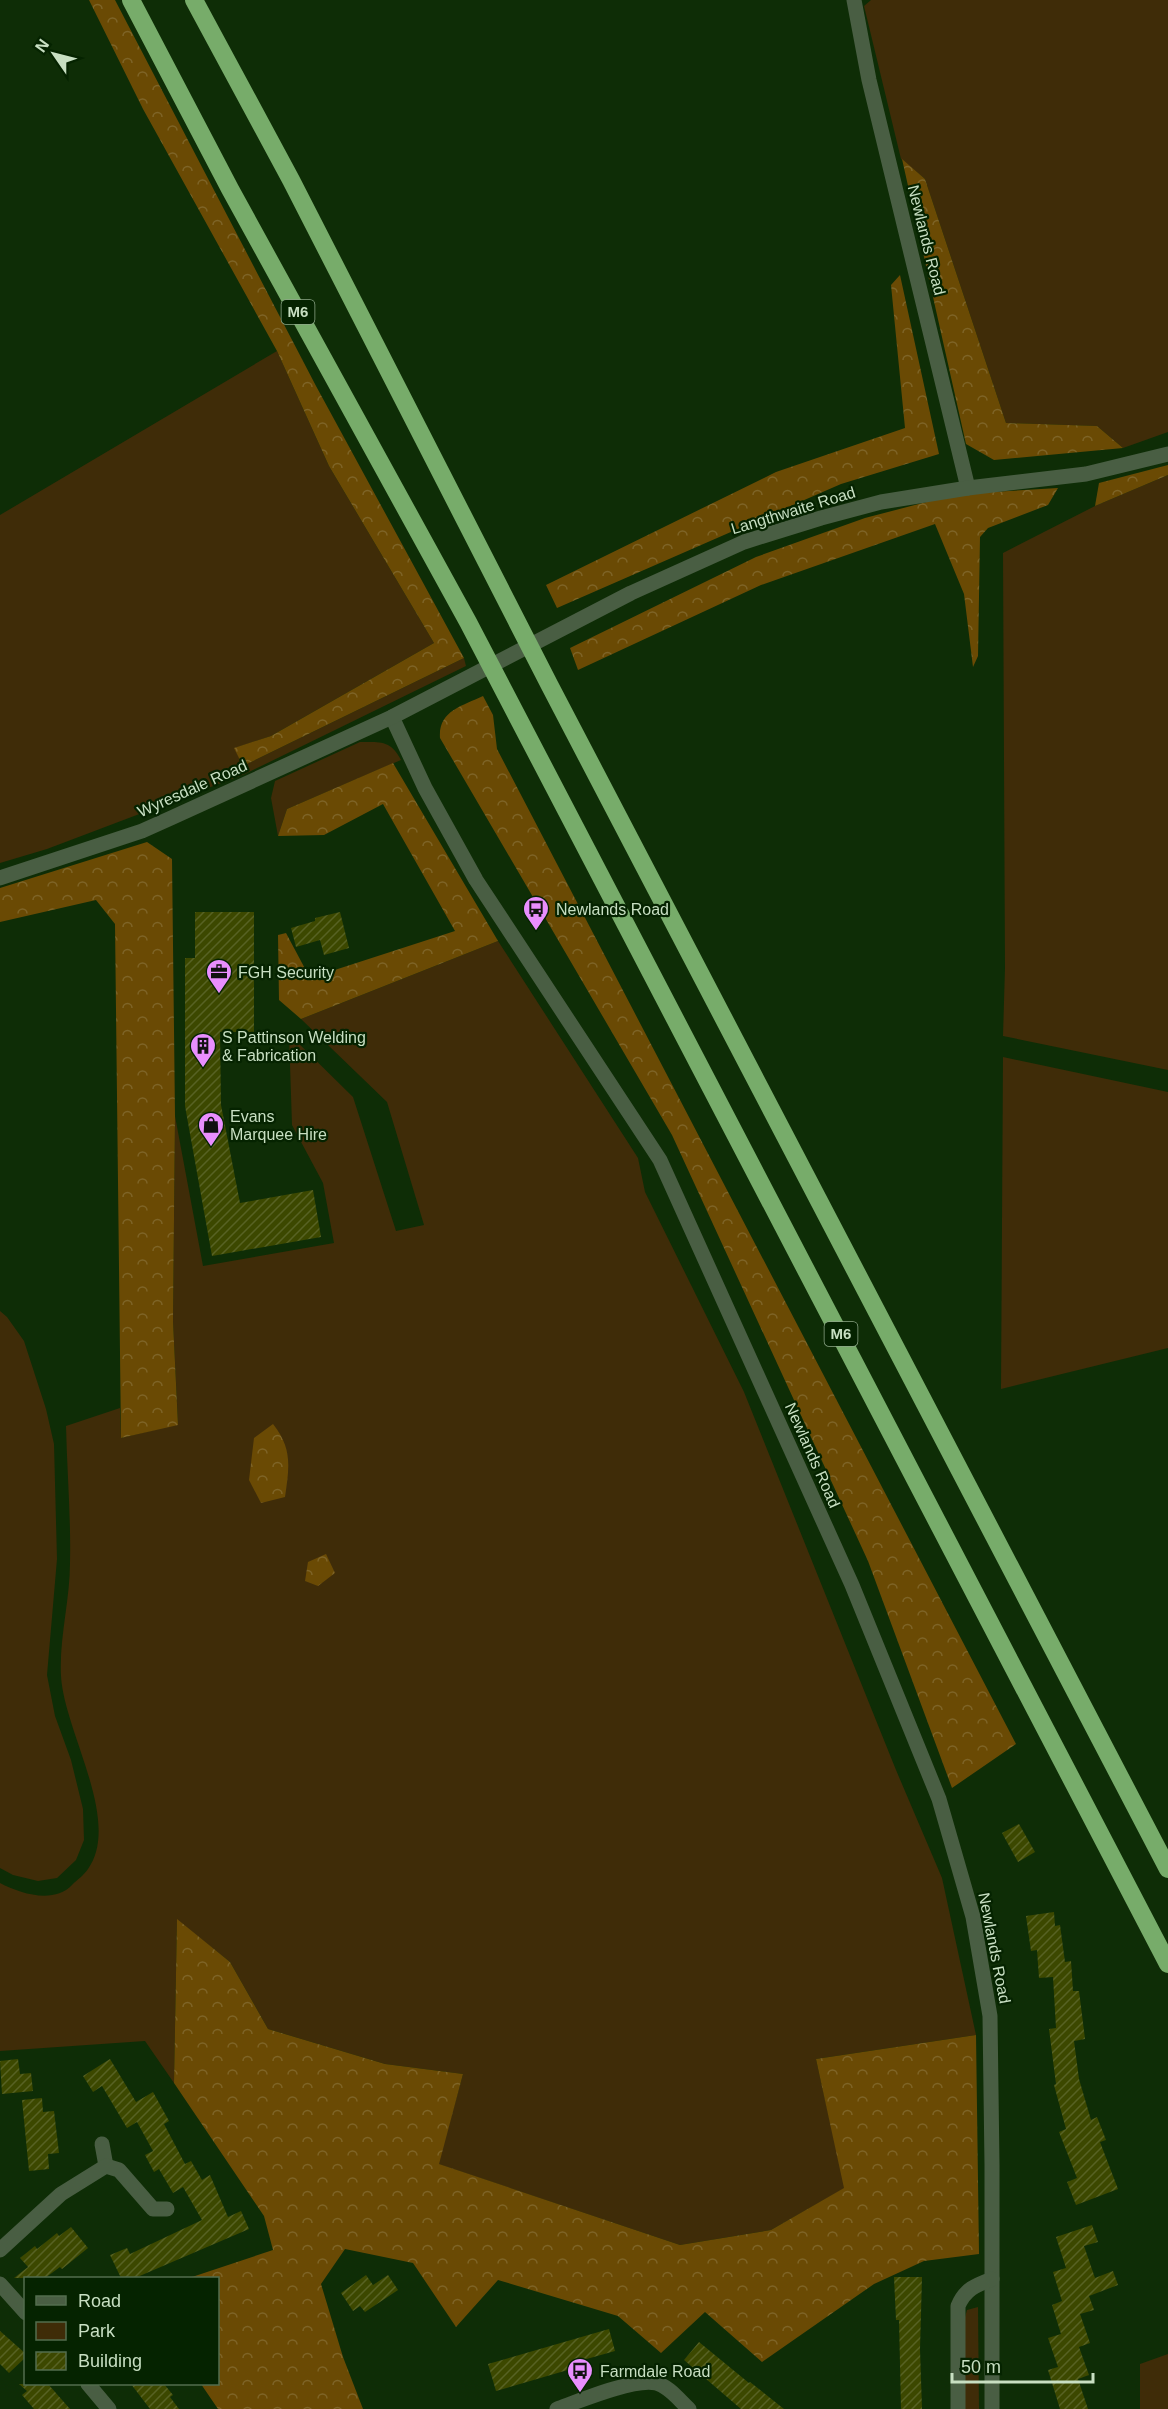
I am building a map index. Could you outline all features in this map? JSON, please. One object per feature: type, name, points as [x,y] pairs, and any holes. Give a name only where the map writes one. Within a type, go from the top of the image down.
[{"type":"highway","name":"M6","points":[[131,0],[230,189],[468,622],[1168,1964]]},
{"type":"highway","name":"M6","points":[[194,0],[291,180],[550,686],[1168,1869]]},
{"type":"street","name":"Newlands Road","points":[[854,0],[869,80],[968,488]]},
{"type":"street","name":"Langthwaite Road","points":[[392,717],[631,593],[744,542],[881,502],[968,488],[1086,474],[1168,454]]},
{"type":"street","name":"Newlands Road","points":[[392,717],[425,788],[476,880],[660,1160],[852,1586],[939,1799],[973,1917],[990,2016],[992,2409]]},
{"type":"street","name":"Wyresdale Road","points":[[0,878],[142,831],[392,717]]},
{"type":"street","points":[[102,2144],[106,2166]]},
{"type":"street","points":[[0,2250],[61,2194],[106,2166],[119,2170],[157,2213]]},
{"type":"street","points":[[958,2409],[958,2306],[962,2295],[972,2287],[992,2279]]},
{"type":"street","points":[[0,2284],[24,2311]]},
{"type":"street","points":[[557,2409],[634,2384],[657,2383],[689,2409]]},
{"type":"street","points":[[89,2385],[109,2409]]},
{"type":"green space","points":[[89,0],[115,0],[316,386],[464,658],[243,766],[234,748],[271,736],[434,643],[329,466],[277,351],[143,109]]},
{"type":"green space","points":[[871,0],[1168,0],[1168,432],[1123,448],[1097,426],[1006,423],[925,179],[901,159],[864,6]]},
{"type":"green space","points":[[902,159],[925,179],[1006,423],[1097,426],[1123,448],[994,460],[966,444]]},
{"type":"green space","points":[[900,275],[939,454],[841,484],[557,608],[546,585],[776,472],[905,428],[891,285]]},
{"type":"green space","points":[[277,351],[329,466],[434,643],[271,736],[235,748],[243,766],[464,658],[466,666],[245,774],[47,849],[0,863],[0,515]]},
{"type":"green space","points":[[1168,465],[1168,475],[1095,506],[1099,483]]},
{"type":"green space","points":[[1168,475],[1168,1070],[1003,1036],[1005,968],[1003,553],[1095,506]]},
{"type":"green space","points":[[1058,488],[1048,505],[988,528],[980,537],[978,656],[973,667],[964,594],[935,524],[761,585],[578,670],[570,648],[756,557],[865,518],[957,494]]},
{"type":"green space","points":[[483,696],[493,715],[497,749],[1016,1744],[952,1788],[868,1561],[672,1135],[440,738],[440,729],[447,715]]},
{"type":"green space","points":[[360,742],[379,742],[389,746],[401,760],[287,809],[278,836],[271,798],[275,781]]},
{"type":"green space","points":[[393,763],[498,941],[301,1019],[279,1000],[278,935],[286,933],[310,978],[455,931],[383,804],[324,835],[278,836],[287,809]]},
{"type":"green space","points":[[147,842],[172,859],[175,1116],[173,1321],[178,1425],[121,1438],[115,924],[96,900],[0,922],[0,888]]},
{"type":"green space","points":[[498,941],[638,1158],[645,1192],[744,1392],[896,1770],[942,1878],[976,2035],[816,2059],[845,2188],[771,2230],[680,2245],[438,2164],[463,2074],[385,2064],[268,2029],[230,1962],[177,1920],[174,2083],[145,2041],[0,2051],[0,1883],[18,1891],[37,1895],[47,1896],[65,1891],[85,1873],[97,1849],[99,1826],[95,1801],[64,1698],[61,1676],[70,1563],[66,1426],[120,1408],[121,1438],[178,1424],[173,1321],[175,1116],[203,1266],[334,1243],[323,1183],[292,1125],[289,1034],[353,1097],[396,1231],[424,1225],[387,1102],[301,1019]]},
{"type":"green space","points":[[1003,1057],[1168,1092],[1168,1348],[1001,1389]]},
{"type":"green space","points":[[0,1311],[24,1341],[46,1409],[54,1444],[57,1559],[47,1675],[55,1716],[71,1760],[83,1809],[84,1840],[76,1860],[57,1878],[38,1881],[13,1875],[0,1868]]},
{"type":"green space","points":[[273,1424],[287,1450],[285,1497],[261,1503],[249,1480],[254,1438]]},
{"type":"green space","points":[[326,1554],[335,1573],[318,1586],[305,1581],[308,1562]]},
{"type":"green space","points":[[177,1919],[230,1962],[268,2029],[385,2064],[463,2074],[439,2164],[680,2245],[771,2230],[844,2188],[816,2059],[976,2035],[979,2254],[924,2261],[874,2284],[762,2362],[705,2312],[661,2353],[618,2316],[498,2280],[456,2327],[413,2263],[345,2249],[321,2284],[343,2357],[363,2409],[218,2409],[202,2385],[219,2385],[219,2277],[192,2277],[273,2250],[264,2216],[174,2083]]},
{"type":"green space","points":[[978,2307],[979,2409],[965,2409],[965,2317],[967,2310]]},
{"type":"green space","points":[[1168,2354],[1168,2409],[1140,2409],[1140,2364]]},
{"type":"building","points":[[195,912],[254,912],[254,1032],[220,1032],[221,1105],[240,1203],[313,1190],[321,1237],[212,1256],[185,1106],[185,958],[195,958]]},
{"type":"building","points":[[340,912],[349,948],[324,955],[320,940],[296,947],[291,928],[315,921],[315,918]]},
{"type":"building","points":[[1019,1824],[1035,1852],[1018,1862],[1002,1833]]},
{"type":"building","points":[[1054,1912],[1055,1926],[1060,1925],[1065,1962],[1071,1961],[1073,1991],[1079,1991],[1085,2039],[1074,2041],[1079,2079],[1091,2120],[1097,2117],[1106,2140],[1100,2142],[1118,2189],[1076,2205],[1067,2182],[1077,2178],[1059,2132],[1066,2129],[1054,2085],[1056,2084],[1049,2029],[1056,2028],[1053,1977],[1039,1978],[1037,1950],[1031,1951],[1026,1916]]},
{"type":"building","points":[[18,2059],[20,2074],[31,2073],[33,2091],[2,2094],[0,2061]]},
{"type":"building","points":[[110,2059],[136,2102],[153,2092],[169,2121],[164,2124],[185,2164],[191,2161],[202,2180],[210,2175],[228,2217],[241,2211],[249,2229],[137,2277],[121,2277],[110,2255],[127,2248],[130,2254],[202,2220],[183,2187],[173,2193],[159,2169],[154,2172],[145,2155],[153,2151],[137,2122],[127,2128],[102,2086],[93,2092],[83,2076]]},
{"type":"building","points":[[42,2098],[43,2112],[54,2111],[59,2153],[48,2154],[49,2169],[29,2171],[22,2100]]},
{"type":"building","points":[[1092,2225],[1098,2242],[1084,2246],[1095,2278],[1113,2271],[1118,2285],[1089,2296],[1094,2310],[1080,2314],[1090,2343],[1079,2347],[1089,2375],[1078,2379],[1088,2409],[1060,2409],[1048,2370],[1058,2367],[1048,2338],[1061,2334],[1052,2305],[1062,2301],[1053,2272],[1066,2268],[1056,2237]]},
{"type":"building","points":[[71,2227],[88,2248],[62,2269],[60,2267],[46,2277],[14,2278],[28,2267],[20,2258],[35,2246],[37,2249],[57,2233],[59,2236]]},
{"type":"building","points":[[366,2275],[373,2285],[388,2275],[398,2290],[365,2312],[360,2306],[353,2311],[341,2293]]},
{"type":"building","points":[[894,2277],[922,2277],[920,2349],[922,2409],[901,2409],[899,2320],[896,2320]]},
{"type":"building","points":[[609,2329],[615,2351],[576,2362],[578,2367],[496,2391],[488,2364]]},
{"type":"building","points":[[0,2331],[24,2352],[24,2359],[9,2373],[0,2364]]},
{"type":"building","points":[[699,2342],[784,2409],[741,2409],[684,2360]]},
{"type":"building","points":[[19,2384],[49,2385],[70,2409],[34,2409],[22,2395],[27,2391]]},
{"type":"building","points":[[132,2385],[165,2385],[173,2395],[170,2397],[179,2409],[150,2409]]},
{"type":"place","name":"Newlands Road","points":[[536,932]]},
{"type":"place","name":"FGH Security","points":[[219,995]]},
{"type":"place","name":"S Pattinson Welding & Fabrication","points":[[203,1069]]},
{"type":"place","name":"Evans Marquee Hire","points":[[211,1148]]},
{"type":"place","name":"Farmdale Road","points":[[580,2394]]}]
